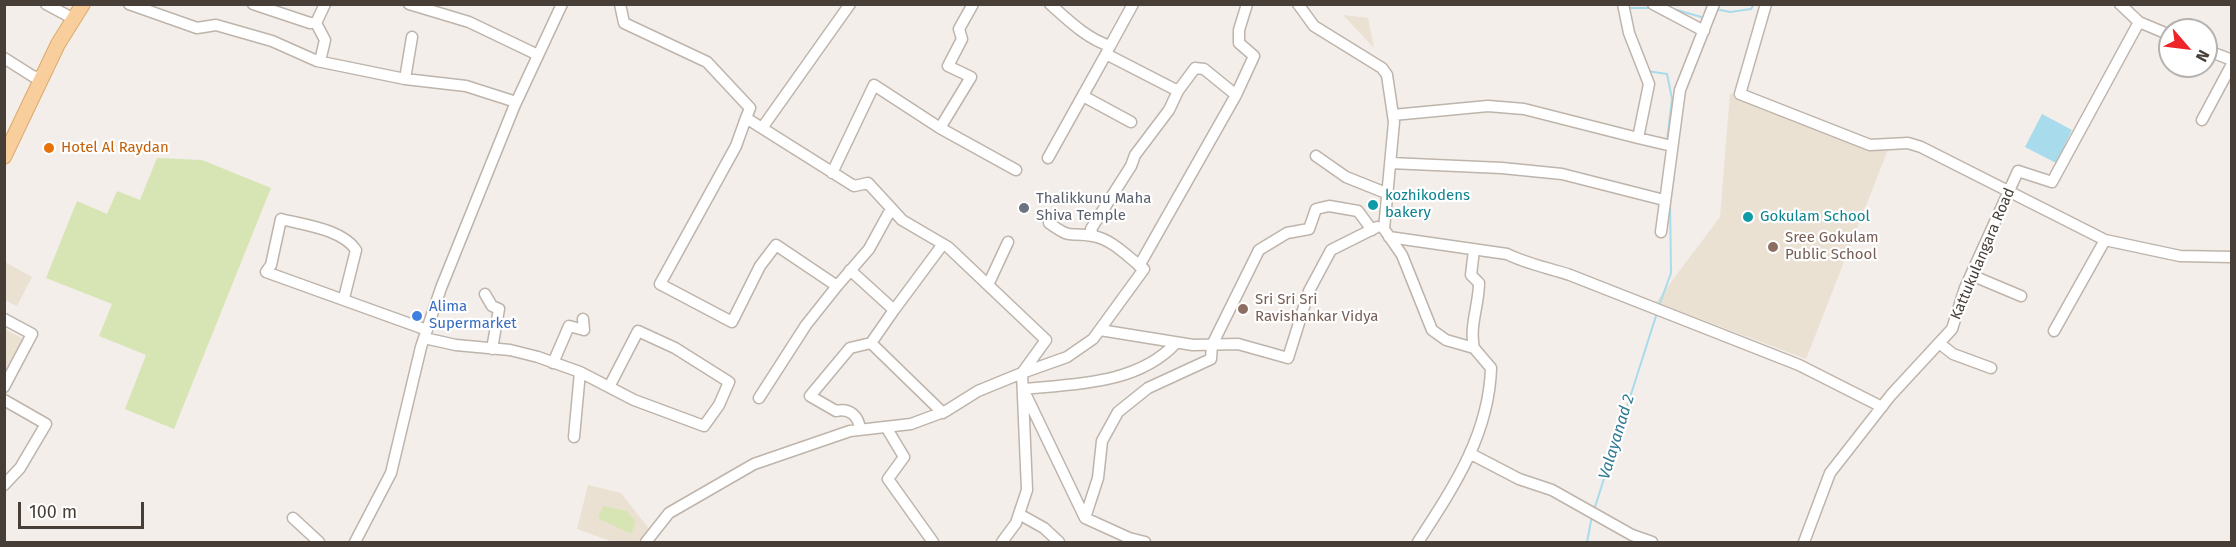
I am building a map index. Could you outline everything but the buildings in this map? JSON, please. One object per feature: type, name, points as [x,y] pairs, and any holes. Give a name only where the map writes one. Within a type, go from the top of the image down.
[{"type":"main road","points":[[4,157],[43,76],[83,4]]},
{"type":"street","points":[[46,4],[74,19]]},
{"type":"street","points":[[129,4],[197,28],[216,25],[272,41],[320,61],[405,79],[466,86],[516,102]]},
{"type":"street","points":[[253,4],[316,23],[325,40],[320,61]]},
{"type":"street","points":[[316,23],[325,4]]},
{"type":"street","points":[[409,4],[469,22],[538,55]]},
{"type":"street","points":[[355,543],[391,473],[425,334],[516,102],[562,4]]},
{"type":"street","points":[[620,4],[624,23],[707,62],[750,108],[736,146],[660,284],[732,322],[760,266],[776,245],[837,286]]},
{"type":"street","points":[[762,128],[850,4]]},
{"type":"street","points":[[940,128],[971,77],[948,66],[958,51],[962,39],[959,29],[973,4]]},
{"type":"street","points":[[1050,4],[1108,50],[1178,91]]},
{"type":"street","points":[[1048,158],[1133,4]]},
{"type":"street","points":[[1139,266],[1236,94],[1254,56],[1239,43],[1239,30],[1247,4]]},
{"type":"street","points":[[1299,4],[1314,26],[1382,68],[1387,75],[1393,115],[1383,225],[1402,255],[1432,330],[1446,340],[1474,348]]},
{"type":"street","points":[[1623,4],[1629,33],[1649,84],[1638,138]]},
{"type":"street","points":[[1653,4],[1704,31]]},
{"type":"street","points":[[1661,232],[1680,90],[1714,4]]},
{"type":"street","points":[[1766,4],[1740,94],[1870,145],[1908,143],[1921,147],[2105,240],[2180,256],[2232,257]]},
{"type":"street","points":[[2120,4],[2139,22],[2158,30]]},
{"type":"street","name":"Kattukulangara Road","points":[[1804,543],[1830,473],[1882,407],[1952,329],[1971,275],[2018,171],[2052,182],[2139,22]]},
{"type":"street","points":[[405,79],[412,37]]},
{"type":"street","points":[[2202,120],[2232,62],[2218,56]]},
{"type":"street","points":[[4,58],[34,77],[43,76]]},
{"type":"street","points":[[1093,236],[1090,229],[1136,155],[1169,110],[1178,91],[1195,68],[1204,69],[1236,94]]},
{"type":"street","points":[[832,172],[874,85],[940,128],[1016,170]]},
{"type":"street","points":[[1083,96],[1131,122]]},
{"type":"street","points":[[1393,115],[1500,107],[1524,110],[1672,146]]},
{"type":"street","points":[[746,118],[854,186],[868,183],[902,220],[943,244],[1046,340],[1022,373],[1027,490],[1019,514],[1002,543]]},
{"type":"street","points":[[1316,156],[1346,177],[1386,193]]},
{"type":"street","points":[[1390,163],[1502,168],[1562,174],[1664,200]]},
{"type":"street","points":[[1085,518],[1098,478],[1102,441],[1118,412],[1149,388],[1211,359],[1212,345],[1259,250],[1287,233],[1309,229],[1316,209],[1329,206],[1358,211],[1372,230]]},
{"type":"street","points":[[759,398],[806,325],[869,249],[891,208]]},
{"type":"street","points":[[344,298],[356,250],[351,242],[324,230],[280,219],[271,265],[266,272],[344,298],[425,334],[456,345],[510,350],[553,363],[580,372],[609,387],[704,426],[719,405],[729,382],[675,348],[638,331],[609,387]]},
{"type":"street","points":[[646,543],[669,513],[754,464],[861,430],[910,424],[943,412],[978,391],[1067,357],[1093,339],[1144,269],[1110,242],[1093,236],[1067,236],[1049,223]]},
{"type":"street","points":[[1100,330],[1176,343],[1238,344],[1288,358],[1309,291],[1331,250],[1383,225]]},
{"type":"street","points":[[1389,237],[1507,254],[1524,263],[1539,264],[1570,274],[1799,365],[1882,407]]},
{"type":"street","points":[[2054,331],[2105,240]]},
{"type":"street","points":[[988,285],[1008,242]]},
{"type":"street","points":[[861,430],[859,421],[852,413],[844,409],[836,411],[810,396],[850,348],[872,343],[943,244]]},
{"type":"street","points":[[1418,543],[1471,454],[1490,397],[1491,368],[1474,348],[1472,335],[1479,293],[1479,283],[1471,275],[1474,250]]},
{"type":"street","points":[[850,270],[894,310]]},
{"type":"street","points":[[1971,275],[2021,296]]},
{"type":"street","points":[[485,294],[492,306],[499,309],[492,349]]},
{"type":"street","points":[[4,319],[32,334],[4,387]]},
{"type":"street","points":[[553,363],[569,326],[584,330],[583,319]]},
{"type":"street","points":[[872,343],[943,412]]},
{"type":"street","points":[[1023,389],[1130,374],[1161,360],[1176,343]]},
{"type":"street","points":[[1939,343],[1953,354],[1991,368]]},
{"type":"street","points":[[574,437],[580,372]]},
{"type":"street","points":[[1023,389],[1085,518],[1146,543]]},
{"type":"street","points":[[4,400],[46,424],[20,468],[4,484]]},
{"type":"street","points":[[886,427],[904,457],[888,479],[933,543]]},
{"type":"street","points":[[1471,454],[1519,479],[1552,490],[1631,539],[1652,543]]},
{"type":"street","points":[[1019,514],[1044,528],[1059,543]]},
{"type":"street","points":[[293,518],[319,543]]},
{"type":"shaded area","points":[[1343,15],[1368,18],[1374,48]]},
{"type":"shaded area","name":"Sree Gokulam Public School","points":[[1730,93],[1889,147],[1806,359],[1656,302],[1720,217]]},
{"type":"shaded area","points":[[5,262],[32,277],[17,306],[5,300]]},
{"type":"shaded area","points":[[5,329],[25,340],[5,379]]},
{"type":"shaded area","points":[[588,485],[621,493],[650,530],[644,542],[613,542],[577,529]]},
{"type":"green space","points":[[157,158],[202,160],[271,188],[174,429],[125,409],[146,355],[99,336],[112,304],[46,278],[77,201],[107,214],[117,191],[140,200]]},
{"type":"green space","points":[[603,506],[627,511],[636,522],[631,534],[598,518]]},
{"type":"water","points":[[2042,114],[2072,130],[2056,163],[2025,147]]},
{"type":"waterway","name":"Valayanad 2","points":[[1716,9],[1730,12],[1751,9],[1754,4]]},
{"type":"waterway","name":"Valayanad 2","points":[[1628,8],[1653,8]]},
{"type":"waterway","name":"Valayanad 2","points":[[1673,9],[1705,18]]},
{"type":"waterway","name":"Valayanad 2","points":[[1647,71],[1667,74],[1672,99],[1667,141]]},
{"type":"waterway","name":"Valayanad 2","points":[[1660,303],[1671,273],[1670,199]]},
{"type":"waterway","name":"Valayanad 2","points":[[1594,510],[1656,316]]},
{"type":"waterway","name":"Valayanad 2","points":[[1587,542],[1592,516]]},
{"type":"place","name":"Hotel Al Raydan","points":[[49,148]]},
{"type":"place","name":"kozhikodens bakery","points":[[1373,205]]},
{"type":"place","name":"Thalikkunu Maha Shiva Temple","points":[[1024,208]]},
{"type":"place","name":"Gokulam School","points":[[1748,217]]},
{"type":"place","name":"Sree Gokulam Public School","points":[[1773,247]]},
{"type":"place","name":"Sri Sri Sri Ravishankar Vidya","points":[[1243,309]]},
{"type":"place","name":"Alima Supermarket","points":[[417,316]]}]
